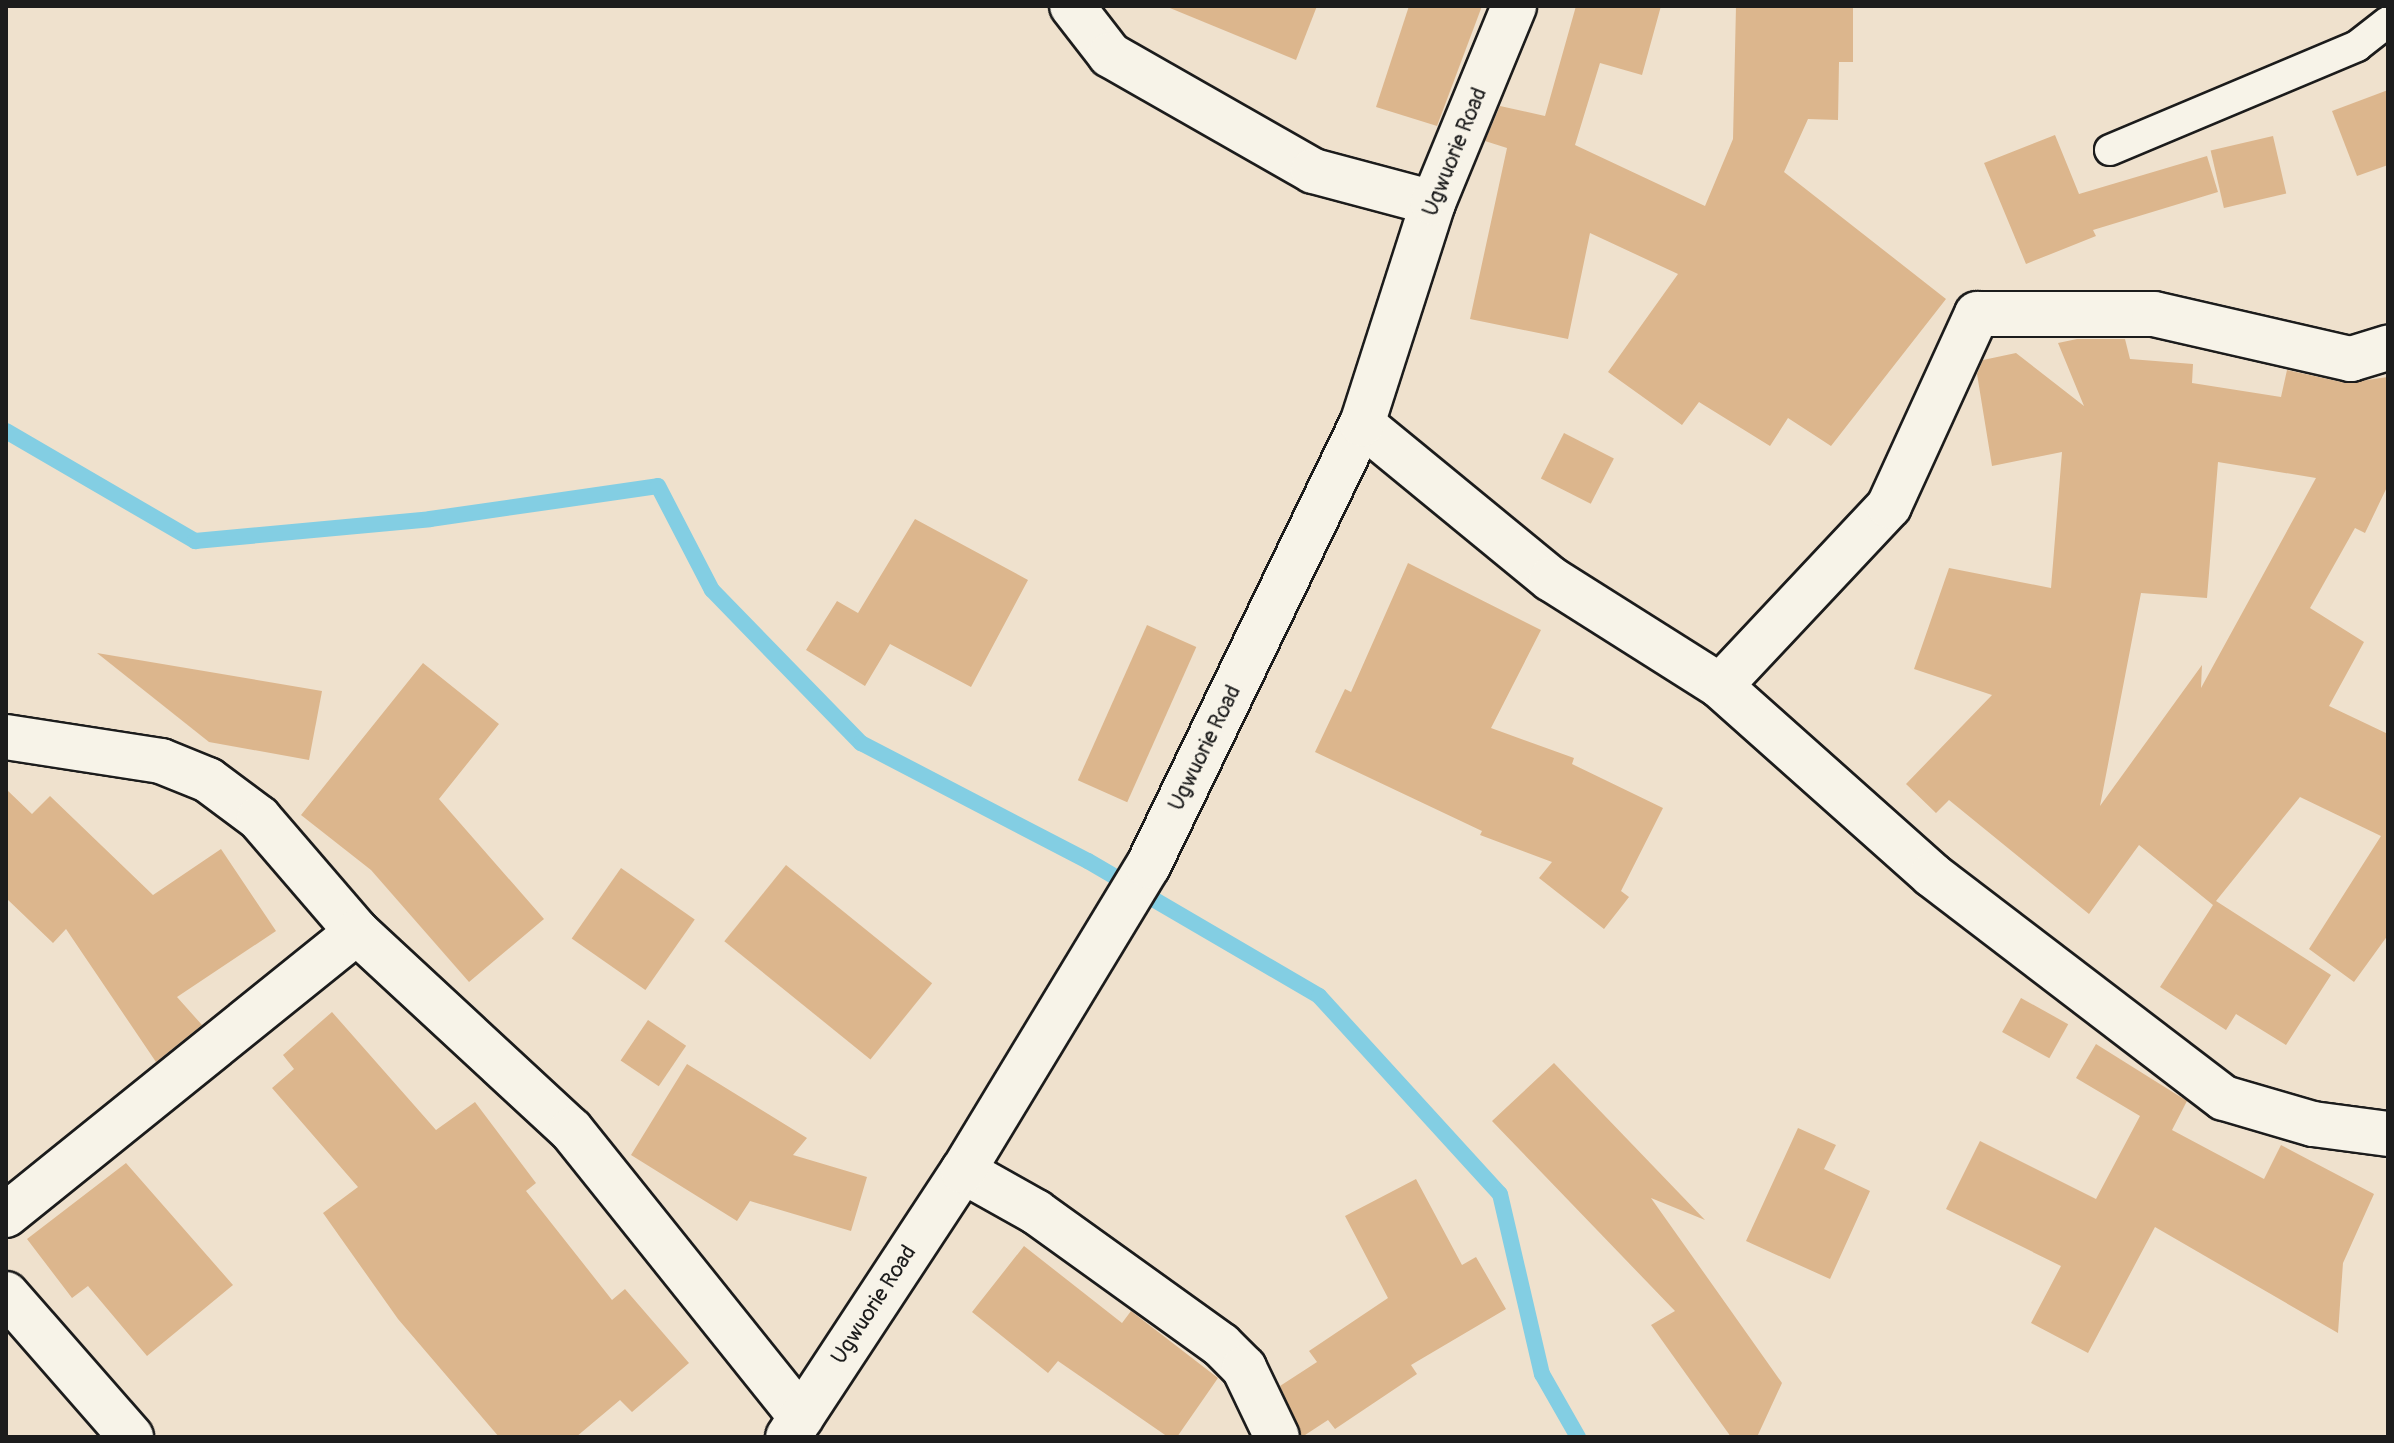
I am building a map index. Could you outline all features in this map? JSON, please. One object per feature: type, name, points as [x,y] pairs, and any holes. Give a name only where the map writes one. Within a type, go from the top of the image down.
[{"type":"street","points":[[1072,6],[1110,55],[1313,171],[1433,203]]},
{"type":"street","name":"Ugwuorie Road","points":[[794,1427],[963,1171],[1148,866],[1362,424],[1433,203],[1514,6]]},
{"type":"street","points":[[1720,686],[1889,506],[1977,314],[2154,314],[2351,359],[2388,348]]},
{"type":"street","points":[[1362,424],[1551,579],[1720,686],[1932,875],[2224,1098],[2313,1124],[2388,1134]]},
{"type":"street","points":[[6,737],[161,761],[208,780],[259,818],[357,932],[571,1130],[794,1427]]},
{"type":"street","points":[[6,1215],[357,932]]},
{"type":"street","points":[[963,1171],[1036,1212],[1221,1345],[1244,1368],[1277,1437]]},
{"type":"street","points":[[6,1294],[131,1437]]},
{"type":"lane","points":[[2110,150],[2357,46],[2388,22]]},
{"type":"building","points":[[1165,6],[1317,6],[1296,60]]},
{"type":"building","points":[[1409,6],[1482,6],[1437,126],[1376,107]]},
{"type":"building","points":[[1576,6],[1661,6],[1642,75],[1600,63],[1575,145],[1705,206],[1733,139],[1736,6],[1853,7],[1853,62],[1839,62],[1838,120],[1808,119],[1784,172],[1946,299],[1831,446],[1788,418],[1770,446],[1699,402],[1682,425],[1608,372],[1678,274],[1590,233],[1568,339],[1470,319],[1507,148],[1485,141],[1500,106],[1545,116]]},
{"type":"building","points":[[2388,90],[2388,165],[2357,176],[2332,111]]},
{"type":"building","points":[[2055,135],[2079,194],[2207,156],[2218,192],[2093,230],[2096,236],[2026,264],[1984,163]]},
{"type":"building","points":[[2273,136],[2286,193],[2224,208],[2211,150]]},
{"type":"building","points":[[2077,339],[2125,339],[2130,359],[2193,364],[2192,383],[2281,397],[2287,370],[2346,383],[2388,377],[2388,485],[2365,533],[2355,528],[2310,608],[2364,642],[2329,706],[2388,734],[2388,935],[2354,982],[2309,949],[2381,836],[2300,797],[2216,901],[2331,975],[2286,1045],[2236,1014],[2226,1030],[2160,987],[2213,905],[2139,845],[2089,914],[1949,800],[1936,813],[1906,784],[1992,695],[1914,669],[1949,568],[2051,588],[2062,452],[1992,466],[1977,374],[1983,360],[2016,353],[2084,406],[2058,343]],"holes":[[[2218,462],[2316,478],[2201,688],[2202,665],[2100,806],[2141,593],[2207,598]]]},
{"type":"building","points":[[1564,433],[1614,458],[1591,504],[1541,478]]},
{"type":"building","points":[[915,519],[1028,580],[971,687],[890,644],[865,686],[806,650],[837,601],[858,613]]},
{"type":"building","points":[[1408,563],[1541,630],[1491,728],[1574,758],[1572,764],[1663,808],[1621,891],[1629,897],[1604,929],[1539,878],[1552,862],[1480,835],[1482,831],[1315,752],[1345,689],[1351,692]]},
{"type":"building","points":[[1147,625],[1196,647],[1127,802],[1078,780]]},
{"type":"building","points":[[97,653],[322,691],[309,760],[209,742]]},
{"type":"building","points":[[423,663],[499,724],[439,799],[544,919],[469,982],[371,870],[301,815]]},
{"type":"building","points":[[6,789],[32,814],[50,796],[153,895],[221,849],[276,931],[177,997],[202,1025],[156,1062],[66,929],[53,943],[6,898]]},
{"type":"building","points":[[786,865],[932,983],[870,1059],[724,941]]},
{"type":"building","points":[[621,868],[695,920],[645,990],[572,938]]},
{"type":"building","points":[[2021,998],[2068,1024],[2049,1058],[2002,1032]]},
{"type":"building","points":[[332,1012],[436,1130],[475,1102],[536,1183],[526,1191],[612,1300],[625,1289],[689,1363],[632,1412],[620,1400],[576,1437],[499,1437],[398,1319],[323,1213],[358,1187],[272,1088],[294,1069],[283,1055]]},
{"type":"building","points":[[648,1020],[686,1046],[659,1086],[621,1061]]},
{"type":"building","points":[[2096,1044],[2187,1101],[2172,1130],[2264,1179],[2281,1145],[2374,1194],[2343,1263],[2338,1333],[2155,1227],[2088,1353],[2031,1323],[2061,1266],[1946,1209],[1980,1141],[2096,1199],[2140,1116],[2076,1078]]},
{"type":"building","points":[[1554,1063],[1705,1220],[1651,1198],[1782,1383],[1757,1437],[1731,1437],[1651,1325],[1675,1311],[1492,1121]]},
{"type":"building","points":[[687,1064],[807,1138],[793,1155],[867,1177],[851,1231],[750,1201],[737,1221],[631,1155]]},
{"type":"building","points":[[1798,1128],[1836,1145],[1824,1169],[1870,1191],[1830,1279],[1746,1241]]},
{"type":"building","points":[[126,1163],[233,1285],[147,1356],[88,1286],[72,1298],[27,1239]]},
{"type":"building","points":[[1416,1179],[1462,1265],[1476,1257],[1506,1309],[1411,1365],[1417,1374],[1335,1429],[1328,1420],[1302,1437],[1280,1386],[1317,1362],[1309,1351],[1388,1298],[1345,1216]]},
{"type":"building","points":[[1024,1246],[1122,1323],[1131,1311],[1218,1378],[1177,1437],[1168,1437],[1058,1361],[1048,1373],[972,1312]]},
{"type":"waterway","points":[[6,431],[195,541],[430,519],[658,486],[712,590],[861,743],[1088,861],[1319,996],[1500,1194],[1542,1374],[1578,1437]]}]
